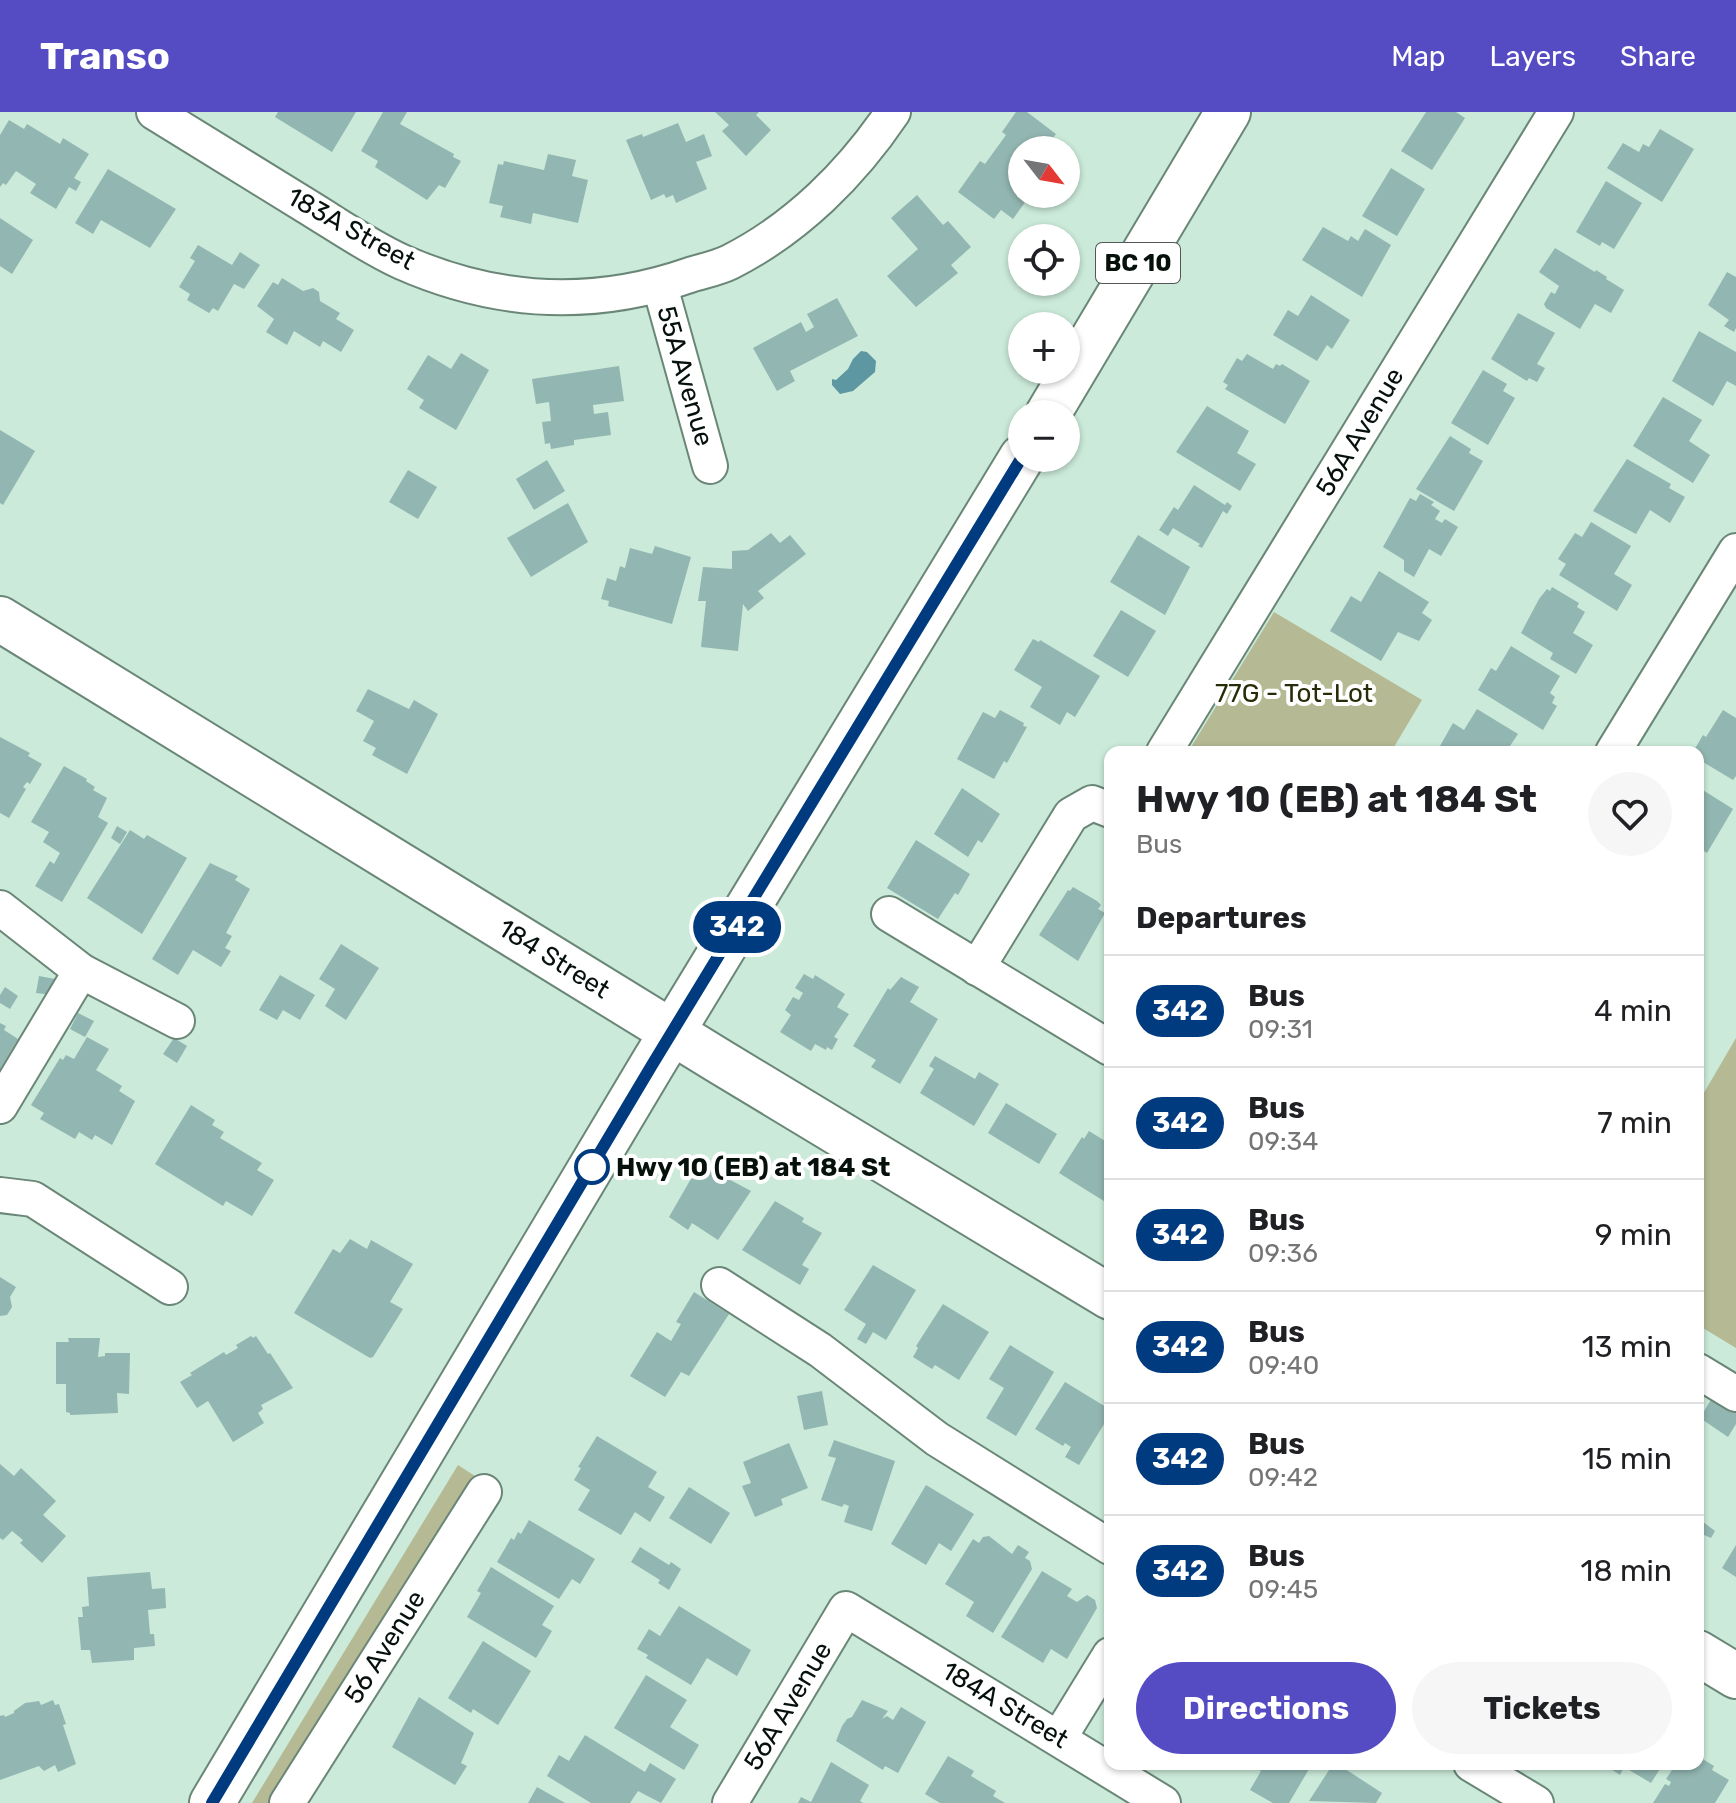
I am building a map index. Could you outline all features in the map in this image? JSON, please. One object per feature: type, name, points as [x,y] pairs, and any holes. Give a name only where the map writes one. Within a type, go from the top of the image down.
[{"type":"main road","name":"BC 10","points":[[1056,400],[1228,112]]},
{"type":"main road","points":[[212,1803],[672,1031],[1013,472]]},
{"type":"main road","name":"184 Street","points":[[0,619],[1104,1293]]},
{"type":"main road","points":[[1704,1657],[1736,1676]]},
{"type":"street","name":"183A Street","points":[[154,112],[400,261],[481,288],[534,297],[595,298],[660,286],[729,262],[786,228],[828,191],[869,147],[893,112]]},
{"type":"street","name":"56A Avenue","points":[[1168,746],[1556,112]]},
{"type":"street","name":"55A Avenue","points":[[660,286],[710,466]]},
{"type":"street","points":[[1617,746],[1736,551]]},
{"type":"street","points":[[977,968],[1071,815],[1092,803],[1104,808]]},
{"type":"street","points":[[0,908],[81,971],[177,1021]]},
{"type":"street","points":[[889,914],[1104,1044]]},
{"type":"street","points":[[0,1106],[81,971]]},
{"type":"street","points":[[0,1195],[33,1199],[170,1287]]},
{"type":"street","points":[[719,1285],[820,1350],[937,1439],[1104,1543]]},
{"type":"street","points":[[1704,1375],[1736,1394]]},
{"type":"street","name":"56 Avenue","points":[[287,1803],[484,1492]]},
{"type":"street","name":"56A Avenue","points":[[730,1803],[846,1609]]},
{"type":"street","name":"184A Street","points":[[846,1609],[1104,1766]]},
{"type":"street","points":[[1059,1738],[1104,1665]]},
{"type":"street","name":"184A Street","points":[[1110,1770],[1163,1803]]},
{"type":"street","points":[[1481,1770],[1536,1803]]},
{"type":"green space","name":"77G - Tot-Lot","points":[[1274,612],[1422,700],[1395,746],[1192,746]]},
{"type":"green space","points":[[1736,1038],[1736,1348],[1704,1329],[1704,1093]]},
{"type":"green space","points":[[458,1465],[478,1478],[273,1803],[252,1803]]},
{"type":"water","points":[[861,351],[867,352],[876,361],[875,372],[853,391],[840,394],[832,385],[832,379],[836,380],[848,369]]},
{"type":"building","points":[[278,112],[356,112],[332,152],[275,117]]},
{"type":"building","points":[[383,112],[407,112],[400,124],[461,161],[445,188],[439,185],[427,200],[375,167],[378,161],[361,151]]},
{"type":"building","points":[[715,112],[759,112],[756,115],[771,130],[746,156],[722,131],[729,125]]},
{"type":"building","points":[[1016,112],[1027,112],[1056,134],[1008,136],[1008,208],[1021,208],[1013,219],[1001,210],[994,219],[958,192],[980,161],[985,164],[1006,135],[1002,132]]},
{"type":"building","points":[[1426,112],[1456,112],[1465,118],[1432,170],[1401,151]]},
{"type":"building","points":[[9,120],[24,129],[27,124],[60,144],[63,138],[89,154],[74,178],[81,182],[76,191],[69,187],[56,209],[30,193],[36,184],[16,171],[6,185],[3,183],[0,187],[0,135]]},
{"type":"building","points":[[678,123],[686,142],[704,134],[712,156],[696,162],[707,189],[676,203],[673,195],[666,198],[664,194],[651,200],[626,140],[642,134],[643,137]]},
{"type":"building","points":[[1660,129],[1694,149],[1662,202],[1607,168],[1623,143],[1639,152],[1643,144],[1649,147]]},
{"type":"building","points":[[548,154],[576,160],[572,176],[588,180],[578,223],[533,213],[531,224],[500,217],[503,206],[489,203],[498,164],[503,165],[504,161],[544,170]]},
{"type":"building","points":[[1391,168],[1425,189],[1397,236],[1362,216]]},
{"type":"building","points":[[108,169],[176,209],[150,248],[101,220],[93,234],[75,223]]},
{"type":"building","points":[[1606,181],[1642,203],[1614,249],[1602,242],[1600,246],[1576,232]]},
{"type":"building","points":[[917,195],[943,225],[948,221],[971,247],[951,265],[958,273],[916,307],[887,276],[918,249],[891,218]]},
{"type":"building","points":[[0,218],[33,240],[12,274],[0,266]]},
{"type":"building","points":[[1323,227],[1348,241],[1351,236],[1358,241],[1365,229],[1391,245],[1362,297],[1302,260]]},
{"type":"building","points":[[198,245],[232,265],[240,252],[260,265],[244,289],[234,284],[218,311],[213,308],[209,313],[187,300],[190,294],[179,287],[195,261],[190,258]]},
{"type":"building","points":[[1555,248],[1596,270],[1624,290],[1611,313],[1595,304],[1580,329],[1546,308],[1544,304],[1551,292],[1555,294],[1559,286],[1539,272]]},
{"type":"building","points":[[1727,272],[1736,277],[1734,332],[1724,326],[1729,320],[1708,305]]},
{"type":"building","points":[[282,278],[303,291],[313,288],[319,292],[320,301],[340,313],[336,319],[354,330],[341,352],[323,341],[320,347],[294,331],[287,345],[266,332],[274,319],[257,306],[273,282],[278,285]]},
{"type":"building","points":[[1311,295],[1350,320],[1332,349],[1327,345],[1317,361],[1273,335],[1288,310],[1298,316]]},
{"type":"building","points":[[837,298],[858,336],[790,371],[795,381],[777,391],[753,348],[801,322],[806,332],[814,327],[807,314]]},
{"type":"building","points":[[1518,313],[1555,333],[1537,364],[1545,368],[1537,382],[1529,378],[1527,381],[1491,359]]},
{"type":"building","points":[[1699,331],[1736,352],[1736,386],[1727,381],[1713,406],[1672,381]]},
{"type":"building","points":[[461,353],[489,370],[456,430],[419,408],[424,400],[407,389],[428,355],[451,369]]},
{"type":"building","points":[[1247,354],[1273,369],[1276,364],[1282,364],[1310,381],[1285,424],[1225,389],[1228,385],[1223,382],[1237,358],[1242,361]]},
{"type":"building","points":[[619,366],[624,401],[593,405],[594,414],[608,412],[611,435],[574,440],[574,445],[551,449],[550,443],[545,444],[542,422],[551,421],[549,402],[536,404],[532,379]]},
{"type":"building","points":[[1483,370],[1507,384],[1503,391],[1515,398],[1488,445],[1451,423]]},
{"type":"building","points":[[1663,397],[1702,420],[1689,441],[1710,455],[1693,483],[1633,446]]},
{"type":"building","points":[[1207,406],[1249,431],[1237,453],[1256,464],[1240,491],[1176,452]]},
{"type":"building","points":[[0,430],[35,451],[3,505],[0,503]]},
{"type":"building","points":[[1450,436],[1483,461],[1454,511],[1416,489]]},
{"type":"building","points":[[1627,459],[1671,484],[1669,488],[1685,497],[1670,523],[1650,510],[1636,534],[1593,511]]},
{"type":"building","points":[[547,460],[565,491],[534,510],[516,479]]},
{"type":"building","points":[[408,470],[437,487],[418,519],[389,502]]},
{"type":"building","points":[[1194,485],[1225,505],[1227,502],[1232,506],[1227,514],[1223,511],[1202,548],[1173,528],[1168,536],[1159,530],[1174,507],[1178,510]]},
{"type":"building","points":[[1420,494],[1434,502],[1431,505],[1440,511],[1435,519],[1442,523],[1445,519],[1458,527],[1441,556],[1429,549],[1414,577],[1404,571],[1404,560],[1383,547],[1410,498],[1416,501]]},
{"type":"building","points":[[568,503],[588,542],[531,577],[507,538]]},
{"type":"building","points":[[1591,522],[1631,546],[1614,574],[1632,585],[1617,611],[1559,575],[1566,564],[1558,559],[1575,533],[1582,537]]},
{"type":"building","points":[[771,533],[780,543],[790,535],[806,554],[758,591],[764,598],[748,611],[743,604],[738,651],[701,647],[706,601],[698,601],[703,567],[732,569],[732,551],[748,550]]},
{"type":"building","points":[[1138,535],[1190,567],[1165,615],[1110,582]]},
{"type":"building","points":[[655,546],[691,557],[672,624],[608,606],[609,601],[601,599],[607,578],[616,581],[620,566],[625,568],[630,548],[652,554]]},
{"type":"building","points":[[1379,571],[1429,602],[1422,613],[1432,620],[1419,641],[1398,632],[1381,661],[1330,631],[1351,596],[1361,602]]},
{"type":"building","points":[[1552,587],[1579,603],[1577,607],[1585,612],[1573,633],[1593,645],[1576,674],[1550,659],[1553,653],[1521,633],[1539,599]]},
{"type":"building","points":[[1121,610],[1156,631],[1128,677],[1093,656]]},
{"type":"building","points":[[1033,639],[1040,640],[1100,676],[1075,717],[1067,712],[1060,725],[1030,707],[1042,687],[1014,670]]},
{"type":"building","points":[[1511,646],[1560,676],[1550,693],[1555,697],[1552,703],[1557,706],[1543,730],[1478,690],[1491,668],[1496,671]]},
{"type":"building","points":[[368,689],[409,709],[414,700],[438,714],[407,774],[372,755],[376,748],[363,741],[374,721],[356,711]]},
{"type":"building","points":[[1477,709],[1518,734],[1510,746],[1440,746],[1453,723],[1464,730]]},
{"type":"building","points":[[1000,710],[1027,727],[1007,763],[1004,761],[994,779],[957,759],[983,712],[995,718]]},
{"type":"building","points":[[1723,710],[1736,718],[1736,776],[1733,780],[1704,763],[1704,746],[1697,746],[1703,735],[1706,737]]},
{"type":"building","points":[[0,737],[30,753],[28,756],[42,764],[30,784],[27,782],[23,787],[26,789],[9,818],[0,813]]},
{"type":"building","points":[[64,766],[87,779],[95,787],[93,790],[107,798],[98,817],[108,823],[62,902],[35,886],[50,861],[54,864],[60,853],[43,842],[49,832],[31,822]]},
{"type":"building","points":[[962,788],[1000,814],[982,843],[978,840],[968,857],[934,834]]},
{"type":"building","points":[[1704,791],[1733,809],[1707,853],[1704,851]]},
{"type":"building","points":[[117,826],[127,832],[120,844],[111,838]]},
{"type":"building","points":[[130,830],[144,839],[147,835],[187,858],[142,934],[87,898]]},
{"type":"building","points":[[916,840],[970,874],[938,919],[887,888]]},
{"type":"building","points":[[210,863],[238,876],[235,880],[250,889],[226,933],[232,936],[225,948],[231,951],[221,967],[193,950],[178,975],[152,959]]},
{"type":"building","points":[[1073,887],[1097,901],[1101,905],[1098,909],[1104,912],[1078,961],[1039,935]]},
{"type":"building","points":[[341,944],[379,968],[346,1020],[325,1006],[335,989],[319,979]]},
{"type":"building","points":[[804,974],[813,979],[815,975],[845,994],[837,1007],[849,1014],[834,1037],[838,1039],[832,1050],[815,1044],[811,1051],[780,1032],[791,1015],[785,1010],[793,997],[799,1000],[803,993],[795,988]]},
{"type":"building","points":[[280,975],[315,995],[300,1020],[283,1010],[277,1020],[259,1010]]},
{"type":"building","points":[[39,976],[55,979],[53,995],[36,993]]},
{"type":"building","points":[[901,977],[919,987],[910,1002],[938,1019],[900,1084],[871,1067],[876,1060],[853,1046],[888,988],[890,990]]},
{"type":"building","points":[[5,987],[18,996],[10,1009],[0,1003]]},
{"type":"building","points":[[78,1013],[94,1021],[85,1037],[70,1029]]},
{"type":"building","points":[[0,1023],[6,1026],[4,1030],[18,1039],[0,1069]]},
{"type":"building","points":[[87,1037],[109,1049],[96,1070],[122,1086],[119,1091],[135,1101],[112,1145],[95,1135],[92,1140],[79,1132],[75,1139],[40,1119],[44,1113],[31,1105],[60,1058],[63,1060],[66,1055],[74,1059]]},
{"type":"building","points":[[174,1038],[187,1046],[177,1063],[163,1054]]},
{"type":"building","points":[[935,1056],[975,1079],[979,1072],[999,1084],[974,1126],[920,1093],[934,1069],[929,1066]]},
{"type":"building","points":[[1006,1103],[1057,1134],[1039,1164],[988,1133]]},
{"type":"building","points":[[191,1105],[215,1120],[212,1125],[224,1132],[220,1138],[262,1163],[257,1170],[274,1180],[252,1216],[226,1201],[223,1206],[155,1164]]},
{"type":"building","points":[[1089,1131],[1104,1140],[1104,1201],[1059,1173],[1082,1137],[1084,1139]]},
{"type":"building","points":[[706,1167],[751,1191],[718,1240],[692,1223],[688,1230],[669,1217],[696,1170]]},
{"type":"building","points":[[775,1201],[822,1233],[802,1265],[809,1269],[800,1285],[742,1250]]},
{"type":"building","points":[[350,1239],[367,1249],[371,1240],[413,1264],[390,1302],[403,1309],[370,1358],[294,1313],[333,1249],[340,1253]]},
{"type":"building","points":[[873,1265],[916,1290],[886,1340],[873,1332],[866,1344],[857,1339],[866,1324],[844,1310]]},
{"type":"building","points":[[0,1277],[16,1287],[10,1297],[12,1307],[7,1315],[0,1316]]},
{"type":"building","points":[[694,1292],[729,1314],[689,1376],[681,1372],[665,1397],[630,1376],[657,1332],[671,1341],[681,1324],[676,1322]]},
{"type":"building","points":[[943,1304],[989,1332],[959,1380],[935,1365],[932,1369],[913,1357],[918,1348],[916,1346]]},
{"type":"building","points":[[256,1336],[270,1353],[293,1388],[261,1405],[263,1409],[258,1413],[264,1423],[233,1442],[208,1401],[197,1408],[180,1382],[224,1352],[226,1355],[238,1348],[236,1345]]},
{"type":"building","points":[[68,1338],[100,1338],[98,1357],[105,1356],[105,1353],[130,1353],[129,1394],[117,1393],[118,1413],[70,1415],[66,1412],[66,1384],[56,1384],[56,1342],[69,1342]]},
{"type":"building","points":[[1010,1345],[1054,1372],[1016,1436],[986,1418],[1004,1388],[989,1379]]},
{"type":"building","points":[[1065,1382],[1104,1406],[1104,1424],[1079,1465],[1065,1457],[1071,1447],[1065,1443],[1063,1446],[1035,1429]]},
{"type":"building","points":[[822,1391],[828,1425],[804,1430],[797,1396]]},
{"type":"building","points":[[1712,1398],[1736,1412],[1736,1424],[1728,1437],[1704,1421],[1704,1411]]},
{"type":"building","points":[[597,1436],[657,1472],[648,1487],[665,1497],[650,1522],[635,1512],[621,1535],[578,1510],[590,1490],[574,1480],[581,1468],[578,1467]]},
{"type":"building","points":[[834,1440],[895,1461],[872,1531],[844,1522],[849,1506],[844,1504],[842,1507],[821,1500],[836,1458],[828,1456]]},
{"type":"building","points":[[789,1443],[808,1488],[781,1499],[783,1505],[755,1517],[742,1486],[751,1483],[743,1462]]},
{"type":"building","points":[[0,1464],[14,1476],[21,1468],[56,1501],[43,1515],[66,1536],[42,1563],[12,1531],[3,1540],[0,1538]]},
{"type":"building","points":[[926,1485],[974,1514],[951,1551],[939,1543],[926,1565],[891,1544]]},
{"type":"building","points":[[689,1487],[730,1513],[711,1544],[669,1518]]},
{"type":"building","points":[[529,1520],[595,1559],[580,1584],[572,1579],[559,1599],[497,1562],[511,1538],[514,1540],[518,1532],[521,1534]]},
{"type":"building","points":[[1704,1523],[1715,1531],[1711,1538],[1704,1535]]},
{"type":"building","points":[[989,1536],[1012,1554],[1018,1545],[1029,1552],[1025,1558],[1030,1561],[1032,1569],[993,1633],[966,1616],[974,1602],[945,1584],[973,1539],[979,1543],[983,1537]]},
{"type":"building","points":[[1736,1545],[1736,1577],[1722,1568]]},
{"type":"building","points":[[640,1547],[681,1569],[669,1590],[658,1583],[660,1580],[631,1562]]},
{"type":"building","points":[[491,1567],[554,1606],[542,1625],[552,1631],[536,1658],[467,1617]]},
{"type":"building","points":[[1042,1571],[1072,1589],[1067,1596],[1077,1602],[1087,1595],[1095,1600],[1097,1608],[1067,1659],[1051,1649],[1043,1663],[1001,1637]]},
{"type":"building","points":[[150,1572],[152,1589],[165,1588],[166,1608],[148,1610],[150,1634],[154,1634],[155,1646],[134,1648],[134,1660],[92,1663],[90,1650],[81,1650],[78,1617],[83,1617],[82,1607],[89,1606],[87,1577]]},
{"type":"building","points":[[679,1606],[751,1650],[737,1676],[707,1658],[691,1685],[646,1658],[648,1655],[637,1649],[649,1629],[660,1636]]},
{"type":"building","points":[[483,1641],[531,1671],[498,1725],[448,1698]]},
{"type":"building","points":[[646,1675],[687,1700],[670,1727],[699,1745],[684,1770],[614,1728]]},
{"type":"building","points":[[419,1697],[474,1733],[461,1763],[467,1766],[455,1785],[392,1747]]},
{"type":"building","points":[[53,1700],[55,1705],[59,1704],[76,1764],[58,1772],[55,1765],[44,1771],[39,1766],[0,1780],[0,1716],[14,1713],[25,1703],[39,1701],[41,1705]]},
{"type":"building","points":[[862,1700],[888,1711],[882,1719],[887,1716],[893,1720],[901,1707],[926,1722],[898,1773],[885,1766],[883,1770],[836,1741],[842,1726],[852,1717]]},
{"type":"building","points":[[585,1735],[645,1772],[650,1763],[676,1779],[661,1803],[638,1791],[630,1803],[591,1803],[547,1776],[559,1755],[569,1761]]},
{"type":"building","points":[[948,1756],[974,1771],[971,1776],[996,1791],[993,1796],[1005,1803],[940,1803],[925,1794]]},
{"type":"building","points":[[1704,1760],[1714,1766],[1712,1770],[1729,1780],[1715,1803],[1653,1803],[1665,1784],[1669,1786],[1671,1782],[1666,1779],[1672,1770],[1704,1770]]},
{"type":"building","points":[[831,1762],[869,1785],[860,1801],[863,1803],[798,1803],[801,1797],[811,1802]]},
{"type":"building","points":[[1308,1770],[1289,1803],[1273,1803],[1250,1790],[1261,1771]]},
{"type":"building","points":[[1329,1770],[1347,1770],[1382,1793],[1376,1803],[1309,1801]]},
{"type":"building","points":[[1629,1770],[1659,1770],[1651,1783]]},
{"type":"building","points":[[537,1787],[565,1803],[528,1803]]},
{"type":"bus line","name":"342","points":[[212,1803],[652,1065],[1013,472]]},
{"type":"place","name":"Hwy 10 (EB) at 184 St","points":[[592,1167]]}]
